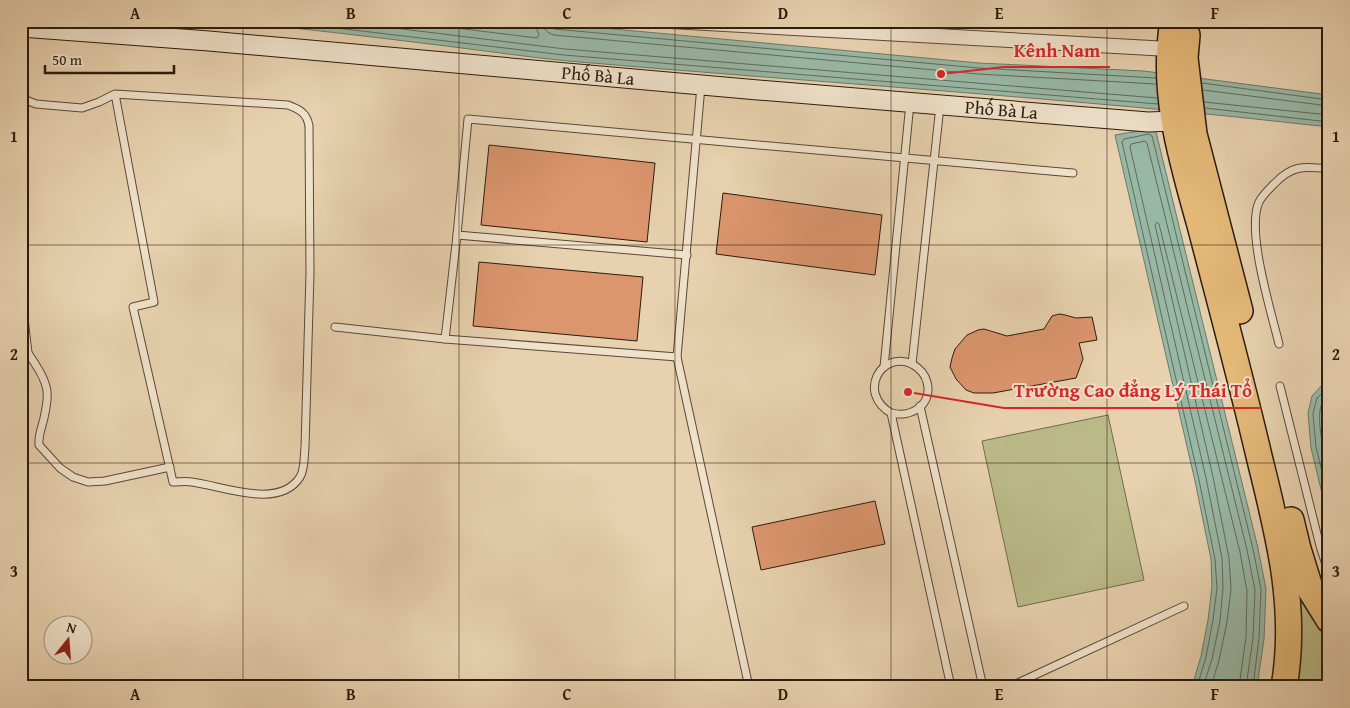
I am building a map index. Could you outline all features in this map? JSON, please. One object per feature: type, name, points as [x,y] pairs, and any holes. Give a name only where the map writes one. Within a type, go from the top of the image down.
[{"type":"highway","points":[[1173,21],[1177,54]]},
{"type":"highway","points":[[1190,21],[1186,37],[1177,54],[1169,80],[1234,286],[1298,549],[1311,591],[1329,620]]},
{"type":"highway","points":[[1184,128],[1188,184],[1244,394],[1279,540],[1289,618],[1289,646],[1284,687]]},
{"type":"street","points":[[670,21],[1177,54]]},
{"type":"street","name":"Phố Bà La","points":[[21,26],[940,106],[1148,122],[1184,128]]},
{"type":"lane","points":[[702,85],[677,357],[749,687]]},
{"type":"lane","points":[[21,98],[36,104],[82,108],[115,94],[288,105],[302,111],[308,120],[310,273],[305,447],[301,476],[291,487],[282,492],[262,494],[227,490],[190,481],[173,482],[133,306],[154,302],[115,94]]},
{"type":"lane","points":[[884,367],[910,103]]},
{"type":"lane","points":[[912,364],[940,106]]},
{"type":"lane","points":[[445,339],[468,119],[1073,173]]},
{"type":"lane","points":[[1279,344],[1260,264],[1254,222],[1259,202],[1282,175],[1296,168],[1329,169]]},
{"type":"lane","points":[[457,236],[687,255]]},
{"type":"lane","points":[[21,294],[25,353],[40,372],[47,393],[44,420],[38,440],[39,444],[60,468],[73,477],[88,482],[98,482],[170,468]]},
{"type":"lane","points":[[335,327],[445,339],[677,357]]},
{"type":"lane","points":[[907,362],[912,364],[922,372],[926,381],[928,389],[926,397],[916,410],[908,414],[899,415],[891,413],[878,402],[874,386],[876,377],[889,364],[907,362]]},
{"type":"lane","points":[[1280,386],[1320,546],[1329,574]]},
{"type":"lane","points":[[920,406],[983,687]]},
{"type":"lane","points":[[891,413],[951,687]]},
{"type":"lane","points":[[1009,687],[1184,606]]},
{"type":"green space","points":[[1108,415],[1144,580],[1018,607],[982,441]]},
{"type":"green space","points":[[1294,546],[1318,621],[1329,636],[1329,687],[1292,687]]},
{"type":"water","points":[[225,21],[528,21],[979,63],[1144,71],[1329,95],[1329,127],[1044,99],[568,61]]},
{"type":"water","points":[[1155,128],[1258,548],[1266,589],[1264,639],[1257,687],[1192,687],[1201,656],[1208,620],[1212,587],[1211,559],[1195,481],[1115,135]]},
{"type":"water","points":[[1329,381],[1329,522],[1311,448],[1308,413],[1312,396],[1323,384]]},
{"type":"building","points":[[489,145],[655,163],[647,242],[481,225]]},
{"type":"building","points":[[723,193],[882,215],[875,275],[716,254]]},
{"type":"building","points":[[479,262],[643,277],[637,341],[473,326]]},
{"type":"building","points":[[1059,314],[1076,318],[1092,317],[1097,340],[1079,343],[1083,359],[1076,378],[993,393],[974,393],[966,390],[956,379],[950,367],[952,358],[955,349],[967,335],[984,329],[1007,336],[1044,329],[1052,316]]},
{"type":"building","points":[[875,501],[885,544],[761,570],[752,527]]},
{"type":"place","name":"Kênh Nam","points":[[941,74]]},
{"type":"place","name":"Trường Cao đẳng Lý Thái Tổ","points":[[908,392]]}]
